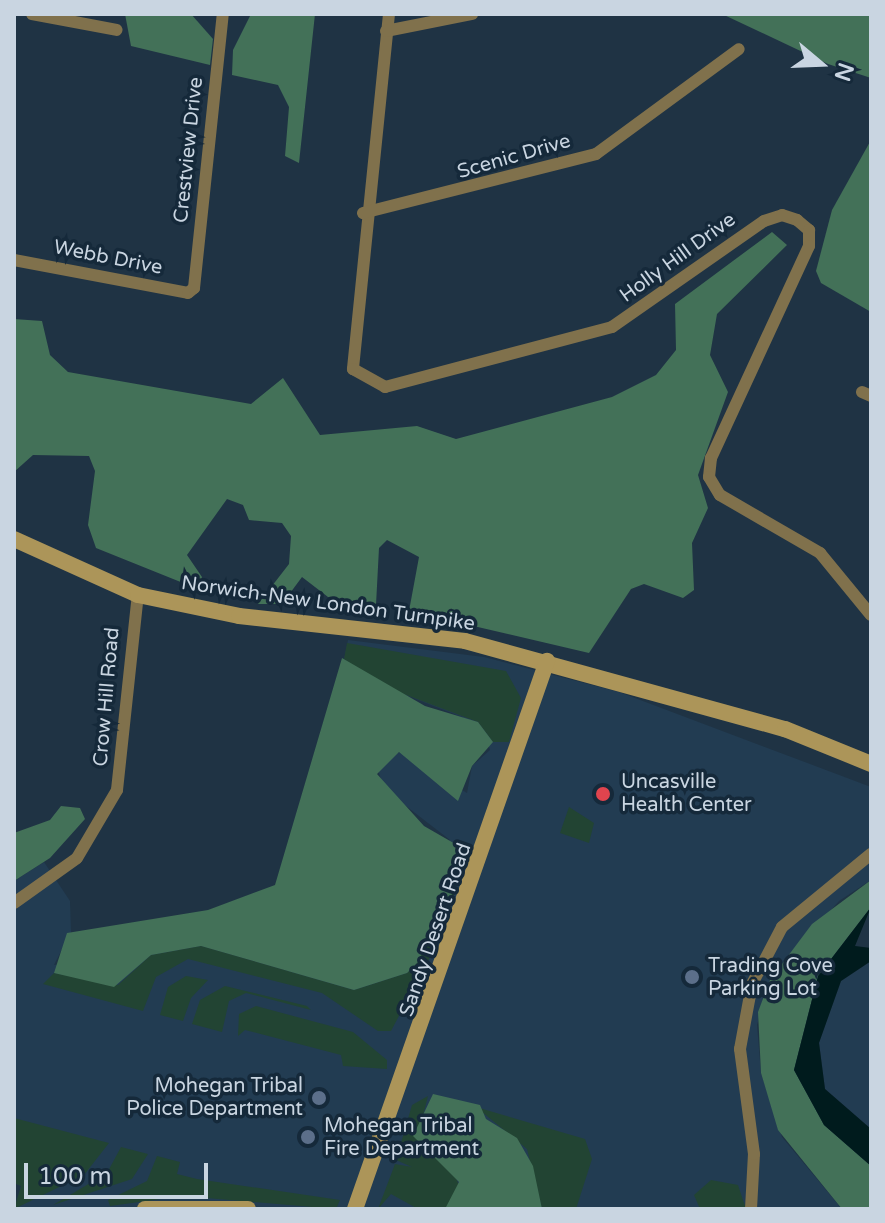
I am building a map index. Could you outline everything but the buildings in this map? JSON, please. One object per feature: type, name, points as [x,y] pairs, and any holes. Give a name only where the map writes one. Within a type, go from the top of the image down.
[{"type":"main road","name":"Norwich-New London Turnpike","points":[[14,539],[138,595],[239,616],[390,629],[547,661],[785,729],[871,764]]},
{"type":"main road","name":"Sandy Desert Road","points":[[355,1209],[547,661]]},
{"type":"main road","points":[[145,1209],[248,1209]]},
{"type":"street","points":[[32,14],[117,30]]},
{"type":"street","name":"Crestview Drive","points":[[194,288],[223,14]]},
{"type":"street","name":"Holly Hill Drive","points":[[389,14],[363,213],[353,369],[385,387],[612,327],[764,221],[782,215],[809,230],[809,246],[711,458],[709,477],[720,495],[820,553],[871,615]]},
{"type":"street","points":[[386,31],[472,14]]},
{"type":"street","name":"Scenic Drive","points":[[363,213],[596,154],[739,49]]},
{"type":"street","name":"Webb Drive","points":[[14,260],[188,293],[194,288]]},
{"type":"street","name":"Crow Hill Road","points":[[14,903],[77,858],[117,790],[138,595]]},
{"type":"street","points":[[751,1209],[754,1154],[740,1049],[752,984],[782,927],[871,854]]},
{"type":"shaded area","points":[[348,640],[484,657],[619,692],[871,787],[871,880],[839,901],[770,980],[757,1025],[761,1073],[782,1137],[842,1209],[14,1209],[21,1186],[14,1183],[14,881],[44,862],[70,901],[71,932],[54,965],[170,948],[287,972],[450,840],[384,789],[378,770],[399,752],[467,793],[472,766],[490,750],[486,737],[462,717],[385,687],[344,659]]},
{"type":"shaded area","points":[[871,907],[855,946],[871,948],[871,961],[841,981],[819,1043],[825,1089],[871,1129],[871,1166],[824,1125],[794,1070],[818,976]]},
{"type":"shaded area","points":[[871,961],[871,1129],[825,1089],[819,1042],[841,981]]},
{"type":"green space","points":[[125,14],[191,14],[213,39],[210,65],[131,46]]},
{"type":"green space","points":[[251,14],[315,14],[299,163],[285,156],[289,107],[278,85],[232,75],[233,50]]},
{"type":"green space","points":[[722,14],[871,14],[871,78],[828,64]]},
{"type":"green space","points":[[871,140],[871,312],[821,283],[816,271],[832,210]]},
{"type":"green space","points":[[772,232],[787,245],[717,314],[710,355],[728,392],[698,475],[708,508],[692,543],[694,590],[683,598],[644,584],[631,589],[589,653],[409,611],[419,557],[387,540],[379,548],[376,605],[328,597],[302,577],[282,604],[258,604],[289,564],[291,536],[282,523],[249,520],[243,505],[227,499],[187,555],[202,577],[198,589],[96,548],[88,525],[95,471],[89,456],[33,455],[14,472],[14,319],[42,321],[50,355],[68,372],[251,404],[283,378],[320,435],[417,426],[456,439],[612,397],[656,375],[676,350],[675,304]]},
{"type":"green space","points":[[347,643],[506,671],[521,698],[509,742],[493,742],[478,722],[385,687],[344,659]]},
{"type":"green space","points":[[342,658],[425,706],[478,722],[493,742],[472,766],[458,801],[399,752],[377,774],[424,826],[464,849],[451,898],[418,962],[407,973],[354,990],[201,946],[151,955],[114,987],[54,973],[67,933],[208,910],[275,885]]},
{"type":"green space","points":[[61,806],[80,808],[85,819],[50,858],[14,881],[14,833],[50,820]]},
{"type":"green space","points":[[569,807],[594,823],[589,843],[560,833]]},
{"type":"green space","points":[[464,858],[443,933],[391,1031],[378,1031],[322,993],[188,959],[156,977],[143,1011],[43,984],[54,973],[118,985],[151,955],[201,946],[354,990],[407,973],[418,962]]},
{"type":"green space","points":[[871,880],[871,907],[818,976],[794,1070],[824,1125],[871,1166],[871,1209],[842,1209],[778,1130],[761,1073],[758,1012],[770,980],[812,924]]},
{"type":"green space","points":[[186,976],[208,980],[191,998],[183,1021],[160,1015],[168,987]]},
{"type":"green space","points":[[225,986],[307,1006],[311,1010],[246,993],[229,1001],[222,1032],[192,1024],[200,1000]]},
{"type":"green space","points":[[256,1006],[353,1032],[387,1060],[387,1069],[343,1066],[341,1055],[245,1030],[238,1036],[239,1014]]},
{"type":"green space","points":[[433,1094],[480,1105],[486,1119],[517,1138],[533,1166],[542,1209],[445,1209],[459,1182],[413,1136]]},
{"type":"green space","points":[[428,1096],[417,1139],[453,1170],[460,1188],[445,1209],[418,1209],[391,1194],[378,1209],[395,1164],[412,1167],[396,1160],[412,1105]]},
{"type":"green space","points":[[476,1107],[585,1139],[592,1159],[576,1209],[542,1209],[527,1149]]},
{"type":"green space","points":[[14,1118],[109,1143],[84,1175],[14,1209],[21,1186],[14,1183]]},
{"type":"green space","points":[[121,1147],[148,1154],[132,1179],[53,1205],[107,1173]]},
{"type":"green space","points":[[157,1156],[180,1162],[177,1174],[197,1179],[340,1200],[336,1209],[183,1196],[110,1206],[108,1200],[147,1181]]},
{"type":"green space","points":[[711,1180],[738,1185],[746,1209],[700,1209],[694,1195]]},
{"type":"place","name":"Uncasville Health Center","points":[[603,794]]},
{"type":"place","name":"Trading Cove Parking Lot","points":[[692,977]]},
{"type":"place","name":"Mohegan Tribal Police Department","points":[[319,1098]]},
{"type":"place","name":"Mohegan Tribal Fire Department","points":[[308,1137]]}]
